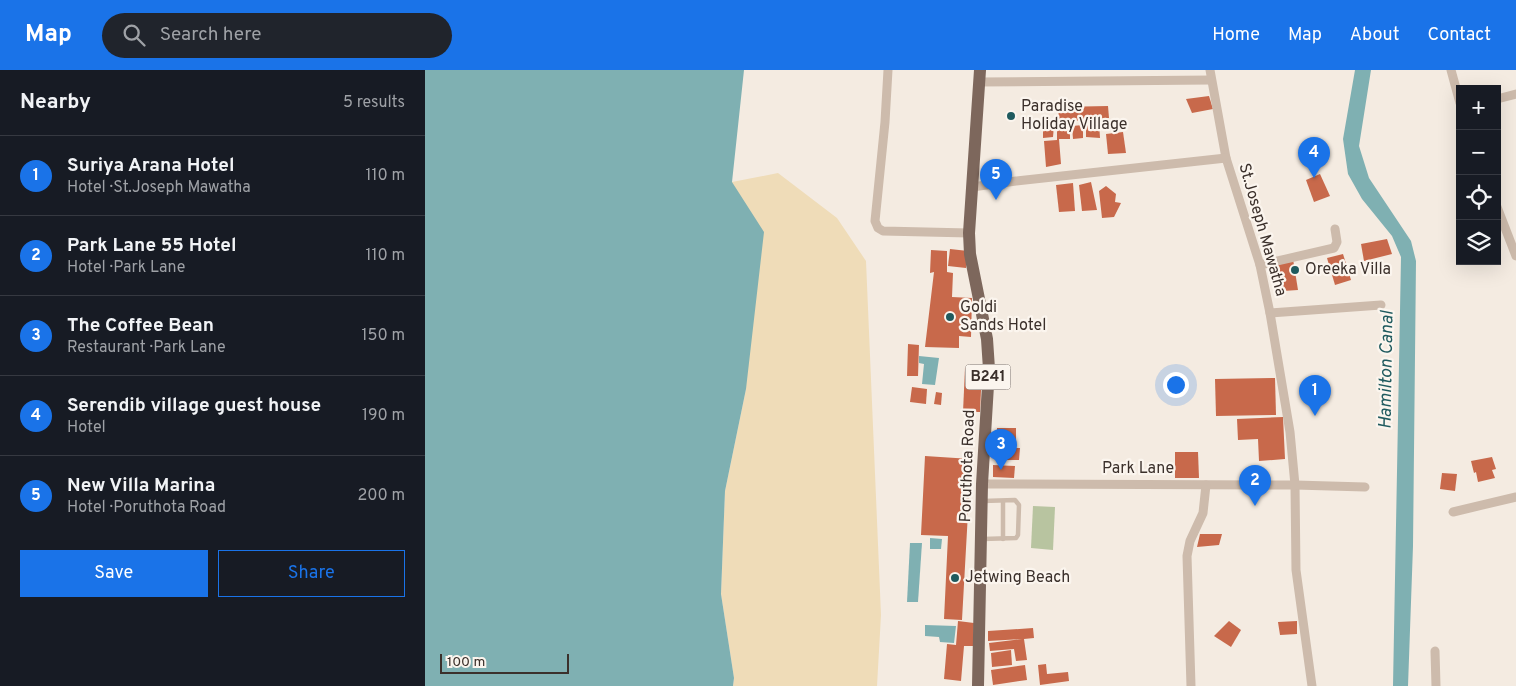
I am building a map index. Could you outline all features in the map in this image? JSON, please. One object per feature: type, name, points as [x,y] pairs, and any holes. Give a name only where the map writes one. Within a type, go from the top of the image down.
[{"type":"main road","name":"Poruthota Road","points":[[978,686],[982,484],[989,369],[987,339],[970,254],[969,233],[980,76]]},
{"type":"street","points":[[888,70],[875,221],[878,228],[883,231],[969,233]]},
{"type":"street","name":"St.Joseph Mawatha","points":[[1210,70],[1226,158],[1260,265],[1290,432],[1295,485],[1296,570],[1312,686]]},
{"type":"street","points":[[1451,70],[1456,88]]},
{"type":"street","points":[[980,76],[1211,80]]},
{"type":"street","points":[[1501,98],[1516,94]]},
{"type":"street","points":[[972,187],[1226,158]]},
{"type":"street","points":[[1501,215],[1513,239],[1516,256]]},
{"type":"street","points":[[1260,265],[1334,248],[1337,242],[1335,229]]},
{"type":"street","points":[[1270,313],[1381,305]]},
{"type":"street","name":"Park Lane","points":[[982,484],[1206,484],[1365,487]]},
{"type":"street","points":[[1191,686],[1187,556],[1190,541],[1203,513],[1206,484]]},
{"type":"street","points":[[1453,512],[1516,497]]},
{"type":"street","points":[[1435,651],[1437,686]]},
{"type":"lane","points":[[981,539],[1012,539],[1018,535],[1019,505],[1015,500],[982,501]]},
{"type":"lane","points":[[1003,501],[1003,539]]},
{"type":"green space","points":[[1033,506],[1055,507],[1053,550],[1031,548]]},
{"type":"sand","points":[[778,173],[837,218],[866,261],[881,615],[877,686],[733,686],[734,678],[721,594],[725,491],[746,389],[732,182]]},
{"type":"water","points":[[425,70],[744,70],[732,182],[764,232],[746,389],[725,491],[721,594],[734,678],[733,686],[425,686]]},
{"type":"water","points":[[1355,70],[1371,70],[1359,146],[1369,178],[1411,241],[1416,261],[1413,546],[1408,686],[1393,686],[1401,257],[1392,236],[1362,199],[1348,174],[1343,139]]},
{"type":"water","points":[[919,356],[939,358],[935,385],[922,384],[924,364],[919,363]]},
{"type":"water","points":[[930,538],[942,539],[941,549],[930,549]]},
{"type":"water","points":[[910,543],[922,543],[918,602],[907,602]]},
{"type":"water","points":[[925,625],[956,626],[954,643],[940,642],[939,637],[925,636]]},
{"type":"building","points":[[1209,96],[1213,109],[1192,113],[1186,99]]},
{"type":"building","points":[[1108,106],[1109,118],[1059,122],[1058,107]]},
{"type":"building","points":[[1099,123],[1100,138],[1086,137],[1086,124]]},
{"type":"building","points":[[1043,125],[1054,126],[1053,137],[1043,138]]},
{"type":"building","points":[[1070,125],[1070,139],[1059,139],[1061,164],[1046,167],[1044,141],[1057,140],[1057,126]]},
{"type":"building","points":[[1083,125],[1083,138],[1073,139],[1072,126]]},
{"type":"building","points":[[1123,132],[1126,153],[1108,154],[1106,134]]},
{"type":"building","points":[[1320,174],[1330,196],[1314,202],[1306,180]]},
{"type":"building","points":[[1091,182],[1097,210],[1082,211],[1079,185]]},
{"type":"building","points":[[1073,183],[1075,211],[1059,212],[1056,185]]},
{"type":"building","points":[[1106,186],[1116,194],[1115,202],[1121,203],[1114,217],[1102,218],[1099,191]]},
{"type":"building","points":[[1387,239],[1392,254],[1364,261],[1361,244]]},
{"type":"building","points":[[950,249],[968,251],[966,268],[948,266]]},
{"type":"building","name":"Goldi Sands Hotel","points":[[931,250],[947,251],[947,272],[953,273],[952,297],[972,298],[971,337],[959,336],[959,348],[925,347],[934,272],[930,273]]},
{"type":"building","points":[[1343,254],[1351,280],[1335,285],[1327,258]]},
{"type":"building","points":[[1293,259],[1298,290],[1283,291],[1277,262]]},
{"type":"building","points":[[908,344],[919,345],[918,376],[907,376]]},
{"type":"building","points":[[965,368],[982,369],[980,412],[963,412]]},
{"type":"building","points":[[1275,378],[1276,415],[1216,416],[1215,379]]},
{"type":"building","points":[[912,387],[927,389],[926,404],[910,402]]},
{"type":"building","points":[[936,392],[942,393],[941,405],[934,404]]},
{"type":"building","points":[[1283,417],[1285,459],[1259,461],[1258,439],[1238,440],[1237,419]]},
{"type":"building","points":[[997,428],[1016,428],[1016,443],[997,443]]},
{"type":"building","points":[[995,448],[1020,448],[1019,460],[995,460]]},
{"type":"building","points":[[1175,452],[1198,452],[1199,478],[1175,478]]},
{"type":"building","name":"Jetwing Beach","points":[[925,456],[971,459],[962,620],[944,619],[948,536],[921,535]]},
{"type":"building","points":[[1492,457],[1496,469],[1492,470],[1495,478],[1478,482],[1471,461]]},
{"type":"building","points":[[993,465],[1015,466],[1014,478],[993,477]]},
{"type":"building","points":[[1442,473],[1457,474],[1455,491],[1440,489]]},
{"type":"building","points":[[1200,534],[1222,534],[1219,545],[1197,547]]},
{"type":"building","points":[[958,621],[974,623],[973,646],[964,646],[961,681],[944,679],[947,644],[956,645]]},
{"type":"building","points":[[1229,621],[1241,630],[1231,647],[1214,636]]},
{"type":"building","points":[[1297,621],[1297,634],[1280,635],[1278,622]]},
{"type":"building","points":[[1033,628],[1034,638],[1024,639],[1027,660],[1016,661],[1014,649],[990,651],[989,643],[1022,639],[988,641],[988,631]]},
{"type":"building","points":[[1011,650],[1012,665],[992,667],[991,653]]},
{"type":"building","points":[[1046,664],[1047,674],[1068,672],[1069,681],[1040,685],[1038,665]]},
{"type":"building","points":[[1025,665],[1027,680],[993,685],[991,670]]},
{"type":"place","name":"Paradise Holiday Village","points":[[1011,116]]},
{"type":"place","name":"Serendib village guest house","points":[[1314,178]]},
{"type":"place","name":"New Villa Marina","points":[[996,200]]},
{"type":"place","name":"Oreeka Villa","points":[[1295,270]]},
{"type":"place","name":"Goldi Sands Hotel","points":[[950,317]]},
{"type":"place","name":"Suriya Arana Hotel","points":[[1315,416]]},
{"type":"place","name":"The Coffee Bean","points":[[1001,470]]},
{"type":"place","name":"Park Lane 55 Hotel","points":[[1255,506]]},
{"type":"place","name":"Jetwing Beach","points":[[955,578]]},
{"type":"water label","name":"Hamilton Canal","points":[[1387,370]]}]
